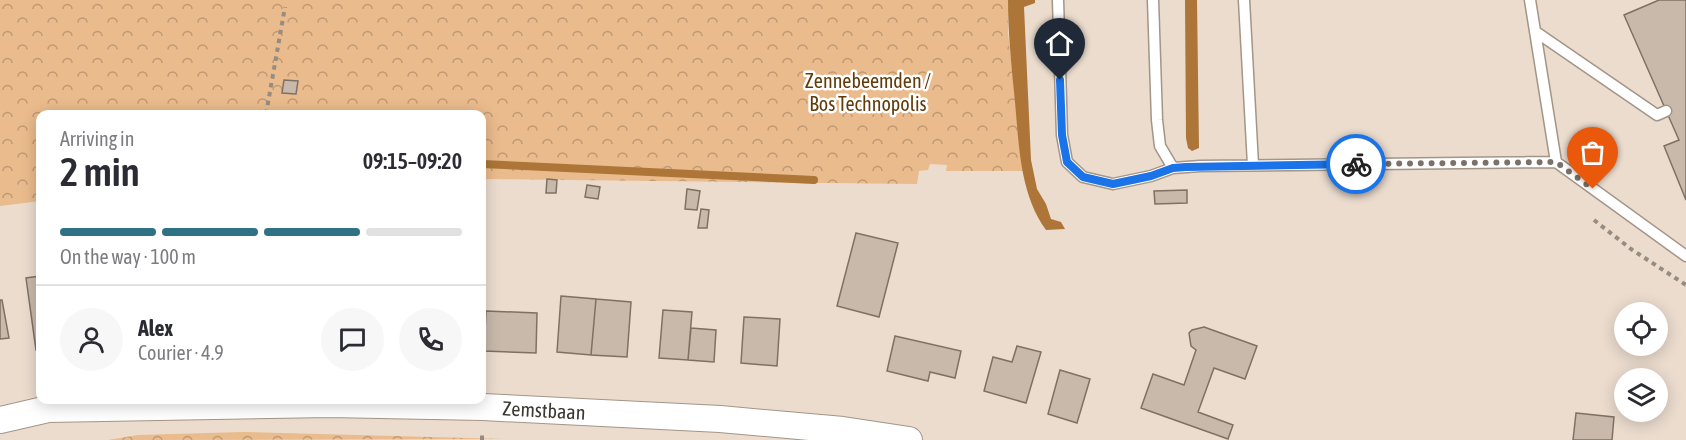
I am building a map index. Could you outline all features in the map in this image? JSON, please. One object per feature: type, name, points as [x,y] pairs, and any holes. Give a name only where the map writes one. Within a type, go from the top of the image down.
[{"type":"street","name":"Zemstbaan","points":[[0,420],[48,409],[199,404]]},
{"type":"street","name":"Zemstbaan","points":[[353,404],[493,407],[720,419],[843,430],[909,440]]},
{"type":"lane","points":[[1058,0],[1062,135],[1067,162],[1083,177],[1113,184],[1151,176],[1173,168],[1556,162],[1686,256]]},
{"type":"lane","points":[[1153,0],[1160,146],[1173,168]]},
{"type":"lane","points":[[1244,0],[1253,165]]},
{"type":"lane","points":[[1530,0],[1556,162]]},
{"type":"lane","points":[[1536,32],[1657,115],[1666,111]]},
{"type":"path","points":[[267,110],[285,7]]},
{"type":"path","points":[[1594,219],[1631,249],[1686,285]]},
{"type":"green space","name":"Zennebeemden / Bos Technopolis","points":[[0,0],[1008,0],[1008,32],[1023,171],[946,171],[947,165],[930,164],[928,170],[919,171],[917,184],[486,179],[486,110],[36,110],[36,202],[0,206]]},
{"type":"green space","points":[[243,432],[505,439],[108,440],[138,435]]},
{"type":"shaded area","points":[[1008,0],[1035,0],[1035,3],[1024,7],[1031,160],[1037,189],[1046,204],[1051,219],[1061,222],[1065,229],[1046,230],[1030,199],[1025,182],[1017,128]]},
{"type":"shaded area","points":[[1185,0],[1197,0],[1199,148],[1192,151],[1188,148],[1186,138]]},
{"type":"building","points":[[1659,0],[1686,0],[1686,200],[1664,146],[1679,140],[1624,15]]},
{"type":"building","points":[[284,80],[298,81],[296,94],[282,93]]},
{"type":"building","points":[[547,179],[557,180],[556,193],[546,193]]},
{"type":"building","points":[[587,185],[600,187],[598,199],[585,197]]},
{"type":"building","points":[[687,189],[700,191],[697,210],[685,209]]},
{"type":"building","points":[[1187,190],[1187,203],[1155,204],[1154,191]]},
{"type":"building","points":[[701,209],[709,210],[707,228],[698,228]]},
{"type":"building","points":[[856,233],[898,243],[879,317],[837,306]]},
{"type":"building","points":[[36,277],[36,350],[26,278]]},
{"type":"building","points":[[561,296],[596,299],[591,355],[557,352]]},
{"type":"building","points":[[596,299],[631,302],[627,357],[591,355]]},
{"type":"building","points":[[0,300],[2,300],[9,338],[0,339]]},
{"type":"building","points":[[663,310],[692,312],[688,360],[659,358]]},
{"type":"building","points":[[486,311],[537,313],[536,353],[486,351]]},
{"type":"building","points":[[744,317],[780,319],[777,366],[741,363]]},
{"type":"building","points":[[1204,327],[1257,346],[1245,379],[1214,368],[1198,412],[1233,425],[1228,439],[1141,408],[1153,374],[1184,385],[1196,350],[1191,346],[1189,333]]},
{"type":"building","points":[[691,328],[716,330],[714,362],[688,360]]},
{"type":"building","points":[[895,336],[961,351],[955,378],[930,372],[928,381],[887,371]]},
{"type":"building","points":[[1017,346],[1041,352],[1026,403],[984,391],[993,357],[1012,362]]},
{"type":"building","points":[[1060,370],[1090,379],[1077,423],[1048,414]]},
{"type":"building","points":[[1576,413],[1614,417],[1612,440],[1573,440]]},
{"type":"waterway","points":[[486,164],[814,180]]},
{"type":"way so far","points":[[1356,164],[1556,162],[1593,189]]},
{"type":"route","points":[[1060,80],[1062,135],[1067,162],[1083,177],[1113,184],[1151,176],[1173,168],[1356,164]]}]
